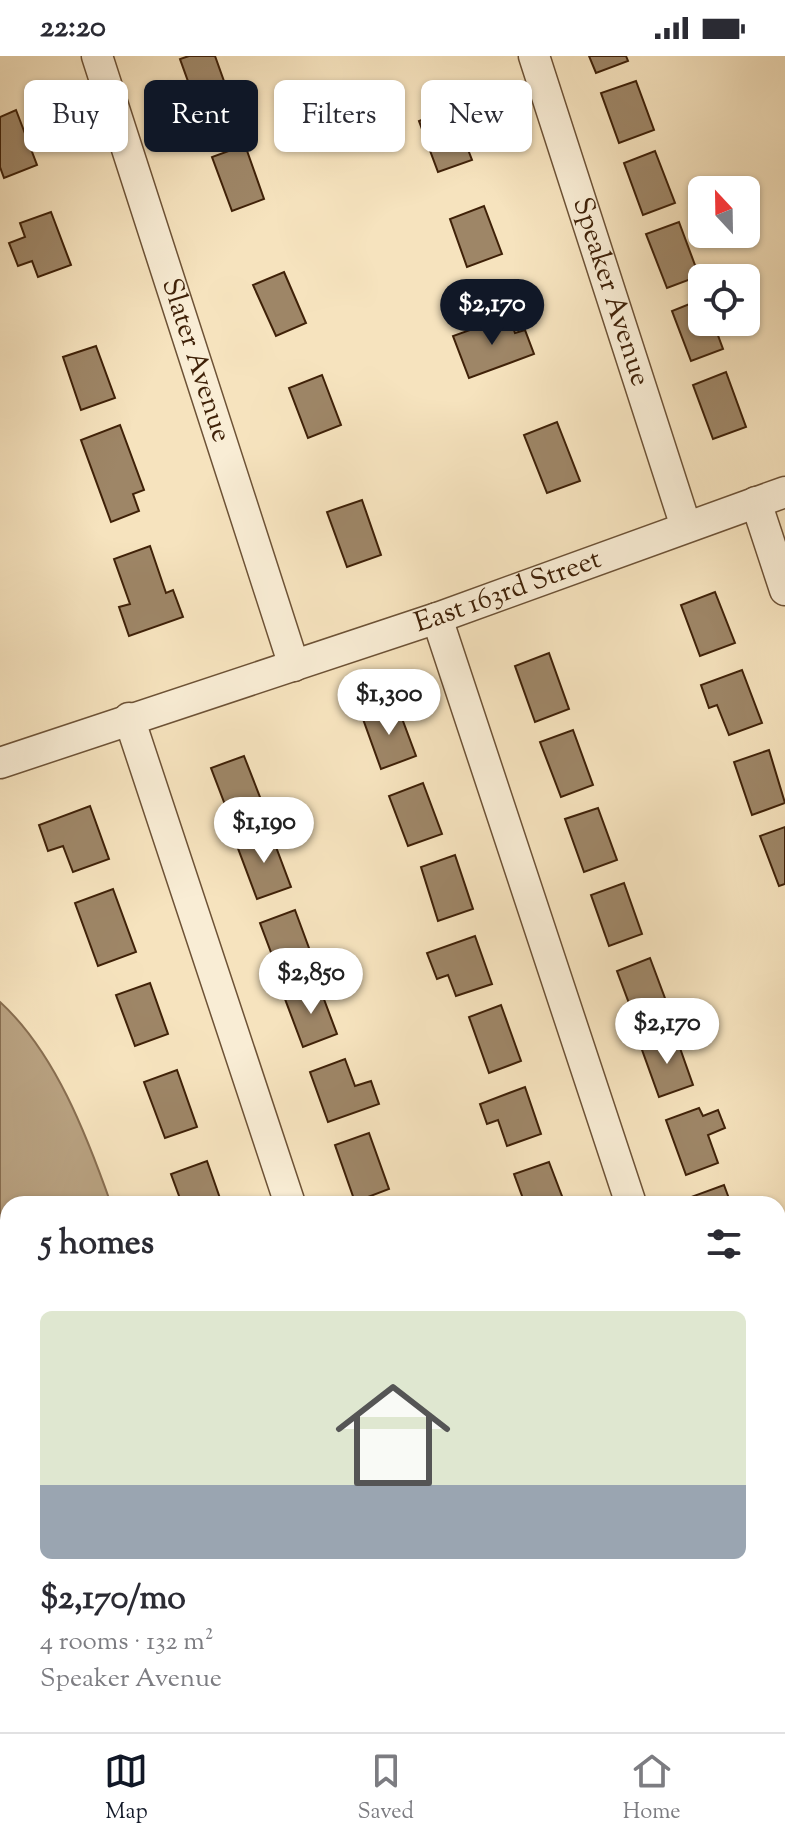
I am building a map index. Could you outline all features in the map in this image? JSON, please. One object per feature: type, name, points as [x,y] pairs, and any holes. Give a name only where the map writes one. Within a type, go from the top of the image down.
[{"type":"street","name":"Slater Avenue","points":[[97,56],[294,666]]},
{"type":"street","name":"Speaker Avenue","points":[[534,56],[686,527]]},
{"type":"street","name":"East 163rd Street","points":[[0,763],[437,618],[785,492]]},
{"type":"street","points":[[756,502],[785,590]]},
{"type":"street","points":[[437,618],[628,1196]]},
{"type":"street","points":[[129,718],[287,1196]]},
{"type":"shaded area","points":[[0,1002],[20,1022],[53,1070],[80,1123],[108,1196],[0,1196]]},
{"type":"building","points":[[215,56],[224,80],[188,80],[180,59]]},
{"type":"building","points":[[589,56],[626,56],[628,61],[596,73]]},
{"type":"building","points":[[636,81],[654,130],[619,143],[601,93]]},
{"type":"building","points":[[16,110],[24,131],[24,152],[32,152],[37,165],[4,178],[0,167],[0,117]]},
{"type":"building","points":[[655,151],[675,203],[643,215],[624,163]]},
{"type":"building","points":[[226,152],[247,152],[264,199],[232,211],[212,157]]},
{"type":"building","points":[[431,152],[469,152],[472,160],[438,172]]},
{"type":"building","points":[[484,206],[502,254],[467,267],[450,219]]},
{"type":"building","points":[[51,212],[71,265],[38,277],[32,261],[18,266],[9,243],[25,237],[20,223]]},
{"type":"building","points":[[679,222],[695,264],[688,264],[688,280],[667,288],[646,234]]},
{"type":"building","points":[[284,272],[306,323],[276,336],[253,285]]},
{"type":"building","points":[[688,305],[688,336],[718,336],[723,349],[691,361],[672,311]]},
{"type":"building","points":[[509,316],[515,333],[525,330],[534,354],[469,378],[453,336]]},
{"type":"building","points":[[96,346],[115,398],[81,410],[63,357]]},
{"type":"building","points":[[726,372],[746,427],[713,439],[693,385]]},
{"type":"building","points":[[322,375],[341,425],[308,438],[289,388]]},
{"type":"building","points":[[557,422],[580,481],[547,493],[524,435]]},
{"type":"building","points":[[120,425],[144,490],[133,494],[139,511],[111,522],[81,440]]},
{"type":"building","points":[[362,500],[381,555],[347,567],[327,512]]},
{"type":"building","points":[[150,546],[166,593],[173,590],[183,617],[129,636],[119,607],[130,604],[114,559]]},
{"type":"building","points":[[715,592],[735,643],[700,656],[681,605]]},
{"type":"building","points":[[549,653],[569,709],[535,722],[515,666]]},
{"type":"building","points":[[742,670],[762,723],[729,735],[717,705],[709,708],[701,685]]},
{"type":"building","points":[[397,705],[416,756],[381,769],[363,719]]},
{"type":"building","points":[[573,730],[593,785],[561,797],[540,742]]},
{"type":"building","points":[[769,750],[785,803],[752,815],[734,762]]},
{"type":"building","points":[[244,756],[265,810],[232,823],[211,768]]},
{"type":"building","points":[[423,783],[442,834],[408,846],[389,796]]},
{"type":"building","points":[[90,806],[109,859],[73,872],[63,846],[48,851],[39,825]]},
{"type":"building","points":[[598,808],[617,860],[584,872],[565,819]]},
{"type":"building","points":[[785,827],[785,884],[779,886],[760,836]]},
{"type":"building","points":[[270,831],[291,887],[257,899],[236,843]]},
{"type":"building","points":[[455,855],[473,909],[438,921],[421,867]]},
{"type":"building","points":[[624,883],[642,934],[609,946],[591,895]]},
{"type":"building","points":[[113,889],[136,952],[98,966],[75,903]]},
{"type":"building","points":[[295,910],[313,959],[278,971],[260,923]]},
{"type":"building","points":[[475,936],[492,984],[456,996],[448,975],[437,979],[427,953]]},
{"type":"building","points":[[650,958],[669,1009],[636,1022],[617,971]]},
{"type":"building","points":[[150,983],[168,1034],[135,1046],[116,995]]},
{"type":"building","points":[[319,986],[337,1034],[303,1047],[285,999]]},
{"type":"building","points":[[501,1005],[521,1061],[489,1073],[469,1017]]},
{"type":"building","points":[[675,1034],[693,1085],[659,1097],[641,1047]]},
{"type":"building","points":[[345,1059],[355,1086],[371,1081],[379,1104],[328,1122],[310,1072]]},
{"type":"building","points":[[177,1070],[197,1127],[165,1138],[144,1082]]},
{"type":"building","points":[[525,1087],[541,1134],[507,1146],[498,1120],[487,1124],[480,1104]]},
{"type":"building","points":[[699,1108],[703,1116],[718,1110],[725,1128],[708,1135],[718,1163],[686,1175],[666,1120]]},
{"type":"building","points":[[369,1133],[389,1189],[371,1196],[353,1196],[335,1145]]},
{"type":"building","points":[[207,1161],[219,1196],[179,1196],[171,1174]]},
{"type":"building","points":[[549,1162],[562,1196],[522,1196],[514,1174]]},
{"type":"building","points":[[724,1185],[728,1196],[694,1196]]}]
